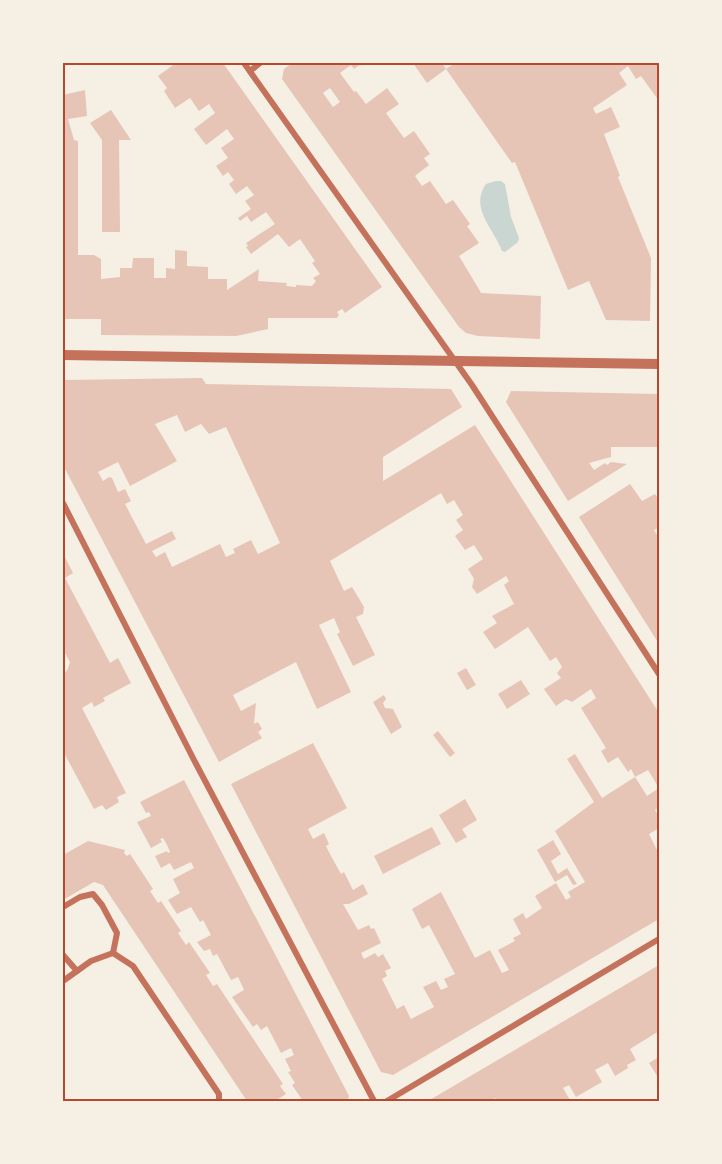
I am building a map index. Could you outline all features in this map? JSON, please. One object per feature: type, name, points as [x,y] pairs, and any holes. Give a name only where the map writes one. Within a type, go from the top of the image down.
[{"type":"street","points":[[244,63],[454,359],[659,674]]},
{"type":"street","points":[[250,70],[260,63]]},
{"type":"street","points":[[63,355],[454,359],[659,364]]},
{"type":"street","points":[[63,504],[194,760],[374,1101]]},
{"type":"street","points":[[63,907],[80,897],[93,894],[102,905],[117,933],[114,953]]},
{"type":"street","points":[[387,1101],[659,939]]},
{"type":"street","points":[[63,981],[91,961],[114,953]]},
{"type":"street","points":[[114,953],[133,966],[219,1094],[219,1101]]},
{"type":"street","points":[[63,955],[77,971]]},
{"type":"shaded area","points":[[496,181],[505,184],[511,217],[519,238],[518,242],[505,252],[502,251],[481,210],[481,193],[486,184]]},
{"type":"building","points":[[176,63],[223,63],[382,287],[345,313],[342,309],[337,312],[339,315],[337,318],[268,318],[268,329],[236,336],[101,335],[101,319],[63,319],[63,95],[85,90],[87,116],[68,119],[74,140],[78,141],[78,255],[94,255],[101,259],[101,279],[120,277],[120,268],[132,268],[133,258],[154,258],[154,278],[166,278],[166,268],[175,269],[175,250],[187,251],[187,266],[208,267],[208,279],[227,279],[227,290],[259,269],[258,281],[287,283],[286,286],[296,287],[296,285],[312,286],[316,281],[313,278],[320,274],[312,263],[315,261],[300,239],[289,247],[278,234],[251,254],[246,247],[248,246],[246,243],[275,224],[266,212],[251,222],[247,216],[240,221],[238,218],[251,209],[245,201],[254,195],[247,186],[236,194],[229,184],[234,180],[228,172],[223,176],[216,166],[228,158],[221,148],[234,139],[227,129],[206,145],[194,129],[215,113],[209,104],[199,111],[190,98],[175,108],[164,91],[167,88],[158,76]]},
{"type":"building","points":[[292,63],[362,63],[354,69],[351,65],[340,73],[366,104],[387,88],[399,104],[386,113],[404,138],[414,131],[430,154],[424,158],[429,165],[415,176],[422,186],[430,181],[446,204],[453,200],[470,224],[467,226],[479,243],[459,256],[481,293],[541,296],[540,339],[478,336],[466,333],[459,327],[282,79],[284,69]],"holes":[[[330,88],[340,102],[333,107],[323,93]]]},
{"type":"building","points":[[413,63],[442,63],[446,69],[427,83]]},
{"type":"building","points":[[455,63],[659,63],[659,101],[641,76],[636,79],[628,66],[619,73],[627,85],[593,108],[596,114],[611,107],[620,127],[604,134],[620,176],[618,177],[651,258],[650,321],[606,320],[589,281],[568,290],[515,162],[512,163],[446,69]]},
{"type":"building","points":[[111,110],[131,140],[119,140],[120,232],[102,232],[102,140],[90,123]]},
{"type":"building","points":[[202,378],[206,384],[451,389],[462,407],[383,457],[383,481],[475,425],[659,713],[659,788],[648,770],[635,777],[631,769],[628,772],[618,757],[608,763],[601,751],[606,748],[581,708],[596,698],[591,689],[572,702],[566,699],[556,706],[544,689],[561,678],[557,673],[562,667],[556,657],[550,661],[528,627],[495,649],[483,632],[497,623],[492,616],[514,604],[504,585],[509,581],[506,576],[477,594],[472,587],[474,579],[468,569],[483,559],[474,545],[465,550],[455,536],[463,530],[456,520],[463,515],[454,500],[447,504],[441,493],[330,561],[344,591],[352,587],[364,607],[363,614],[356,617],[375,655],[353,666],[337,634],[340,632],[334,618],[319,625],[351,692],[317,709],[296,662],[233,695],[241,711],[256,703],[254,724],[258,722],[262,729],[258,732],[262,738],[219,762],[63,465],[63,380]],"holes":[[[177,415],[185,432],[201,424],[209,434],[226,427],[280,543],[258,554],[251,540],[233,549],[235,553],[226,557],[220,544],[172,567],[165,552],[156,557],[152,551],[176,539],[172,531],[146,544],[125,504],[131,501],[125,489],[118,492],[112,478],[109,477],[103,481],[98,472],[118,462],[130,486],[177,461],[155,424]]]},
{"type":"building","points":[[511,391],[659,394],[659,447],[611,447],[611,457],[589,463],[594,470],[605,463],[607,465],[611,462],[627,464],[568,501],[506,402]]},
{"type":"building","points":[[630,484],[642,501],[655,494],[659,500],[659,527],[654,530],[659,539],[659,644],[579,517]]},
{"type":"building","points":[[63,553],[73,573],[65,578],[110,663],[118,658],[131,683],[103,698],[105,701],[94,707],[92,702],[82,708],[126,793],[117,797],[119,802],[106,810],[102,805],[94,809],[63,751],[63,673],[67,671],[70,662],[63,649]]},
{"type":"building","points":[[466,668],[476,685],[467,690],[457,673]]},
{"type":"building","points":[[521,680],[530,694],[507,709],[498,694]]},
{"type":"building","points":[[384,695],[385,708],[393,709],[402,727],[391,734],[373,702]]},
{"type":"building","points":[[438,731],[455,753],[450,757],[433,735]]},
{"type":"building","points":[[313,743],[347,808],[308,829],[313,839],[324,833],[329,844],[326,846],[331,856],[341,874],[344,872],[353,890],[363,884],[368,894],[349,904],[343,904],[358,930],[369,925],[371,929],[374,928],[381,943],[361,953],[364,959],[375,953],[378,957],[383,954],[391,968],[385,971],[387,976],[382,979],[397,1009],[404,1005],[411,1019],[434,1007],[423,987],[436,981],[441,990],[448,987],[444,979],[455,974],[429,925],[422,929],[412,909],[441,892],[475,958],[490,950],[502,973],[509,970],[498,950],[515,941],[513,938],[521,934],[513,919],[523,913],[526,919],[542,908],[535,896],[556,883],[566,900],[571,897],[568,892],[585,882],[555,831],[594,802],[567,759],[575,754],[602,798],[635,777],[647,796],[659,788],[659,807],[655,810],[659,817],[659,828],[649,834],[659,854],[659,919],[393,1075],[381,1072],[231,784]]},
{"type":"building","points":[[184,780],[349,1096],[347,1101],[303,1101],[292,1085],[295,1083],[288,1072],[291,1071],[285,1059],[294,1055],[291,1048],[281,1053],[267,1026],[261,1030],[257,1024],[253,1027],[232,997],[244,990],[238,977],[231,980],[217,954],[213,956],[210,949],[204,951],[197,942],[211,935],[203,920],[200,922],[191,907],[177,914],[168,900],[180,893],[173,879],[194,868],[191,862],[174,870],[170,863],[161,868],[155,856],[170,852],[167,845],[163,838],[160,839],[162,842],[151,848],[137,822],[151,816],[149,812],[146,813],[140,802]]},
{"type":"building","points":[[465,799],[477,820],[462,829],[467,837],[456,843],[439,815]]},
{"type":"building","points":[[432,827],[441,844],[383,874],[374,856]]},
{"type":"building","points":[[553,840],[561,854],[551,861],[558,874],[567,868],[577,884],[573,885],[567,875],[555,882],[537,850]]},
{"type":"building","points":[[88,841],[125,850],[124,853],[127,856],[130,854],[153,889],[150,891],[158,903],[161,901],[181,931],[178,933],[186,945],[189,942],[210,973],[206,975],[213,986],[217,984],[283,1084],[280,1086],[286,1094],[275,1101],[247,1101],[103,885],[94,882],[63,900],[63,855]]},
{"type":"building","points":[[659,965],[659,1031],[630,1049],[636,1060],[615,1076],[608,1063],[595,1070],[602,1082],[576,1097],[569,1085],[563,1088],[569,1101],[497,1101],[495,1098],[491,1101],[428,1101]]},
{"type":"building","points":[[659,1057],[659,1079],[649,1063]]}]
